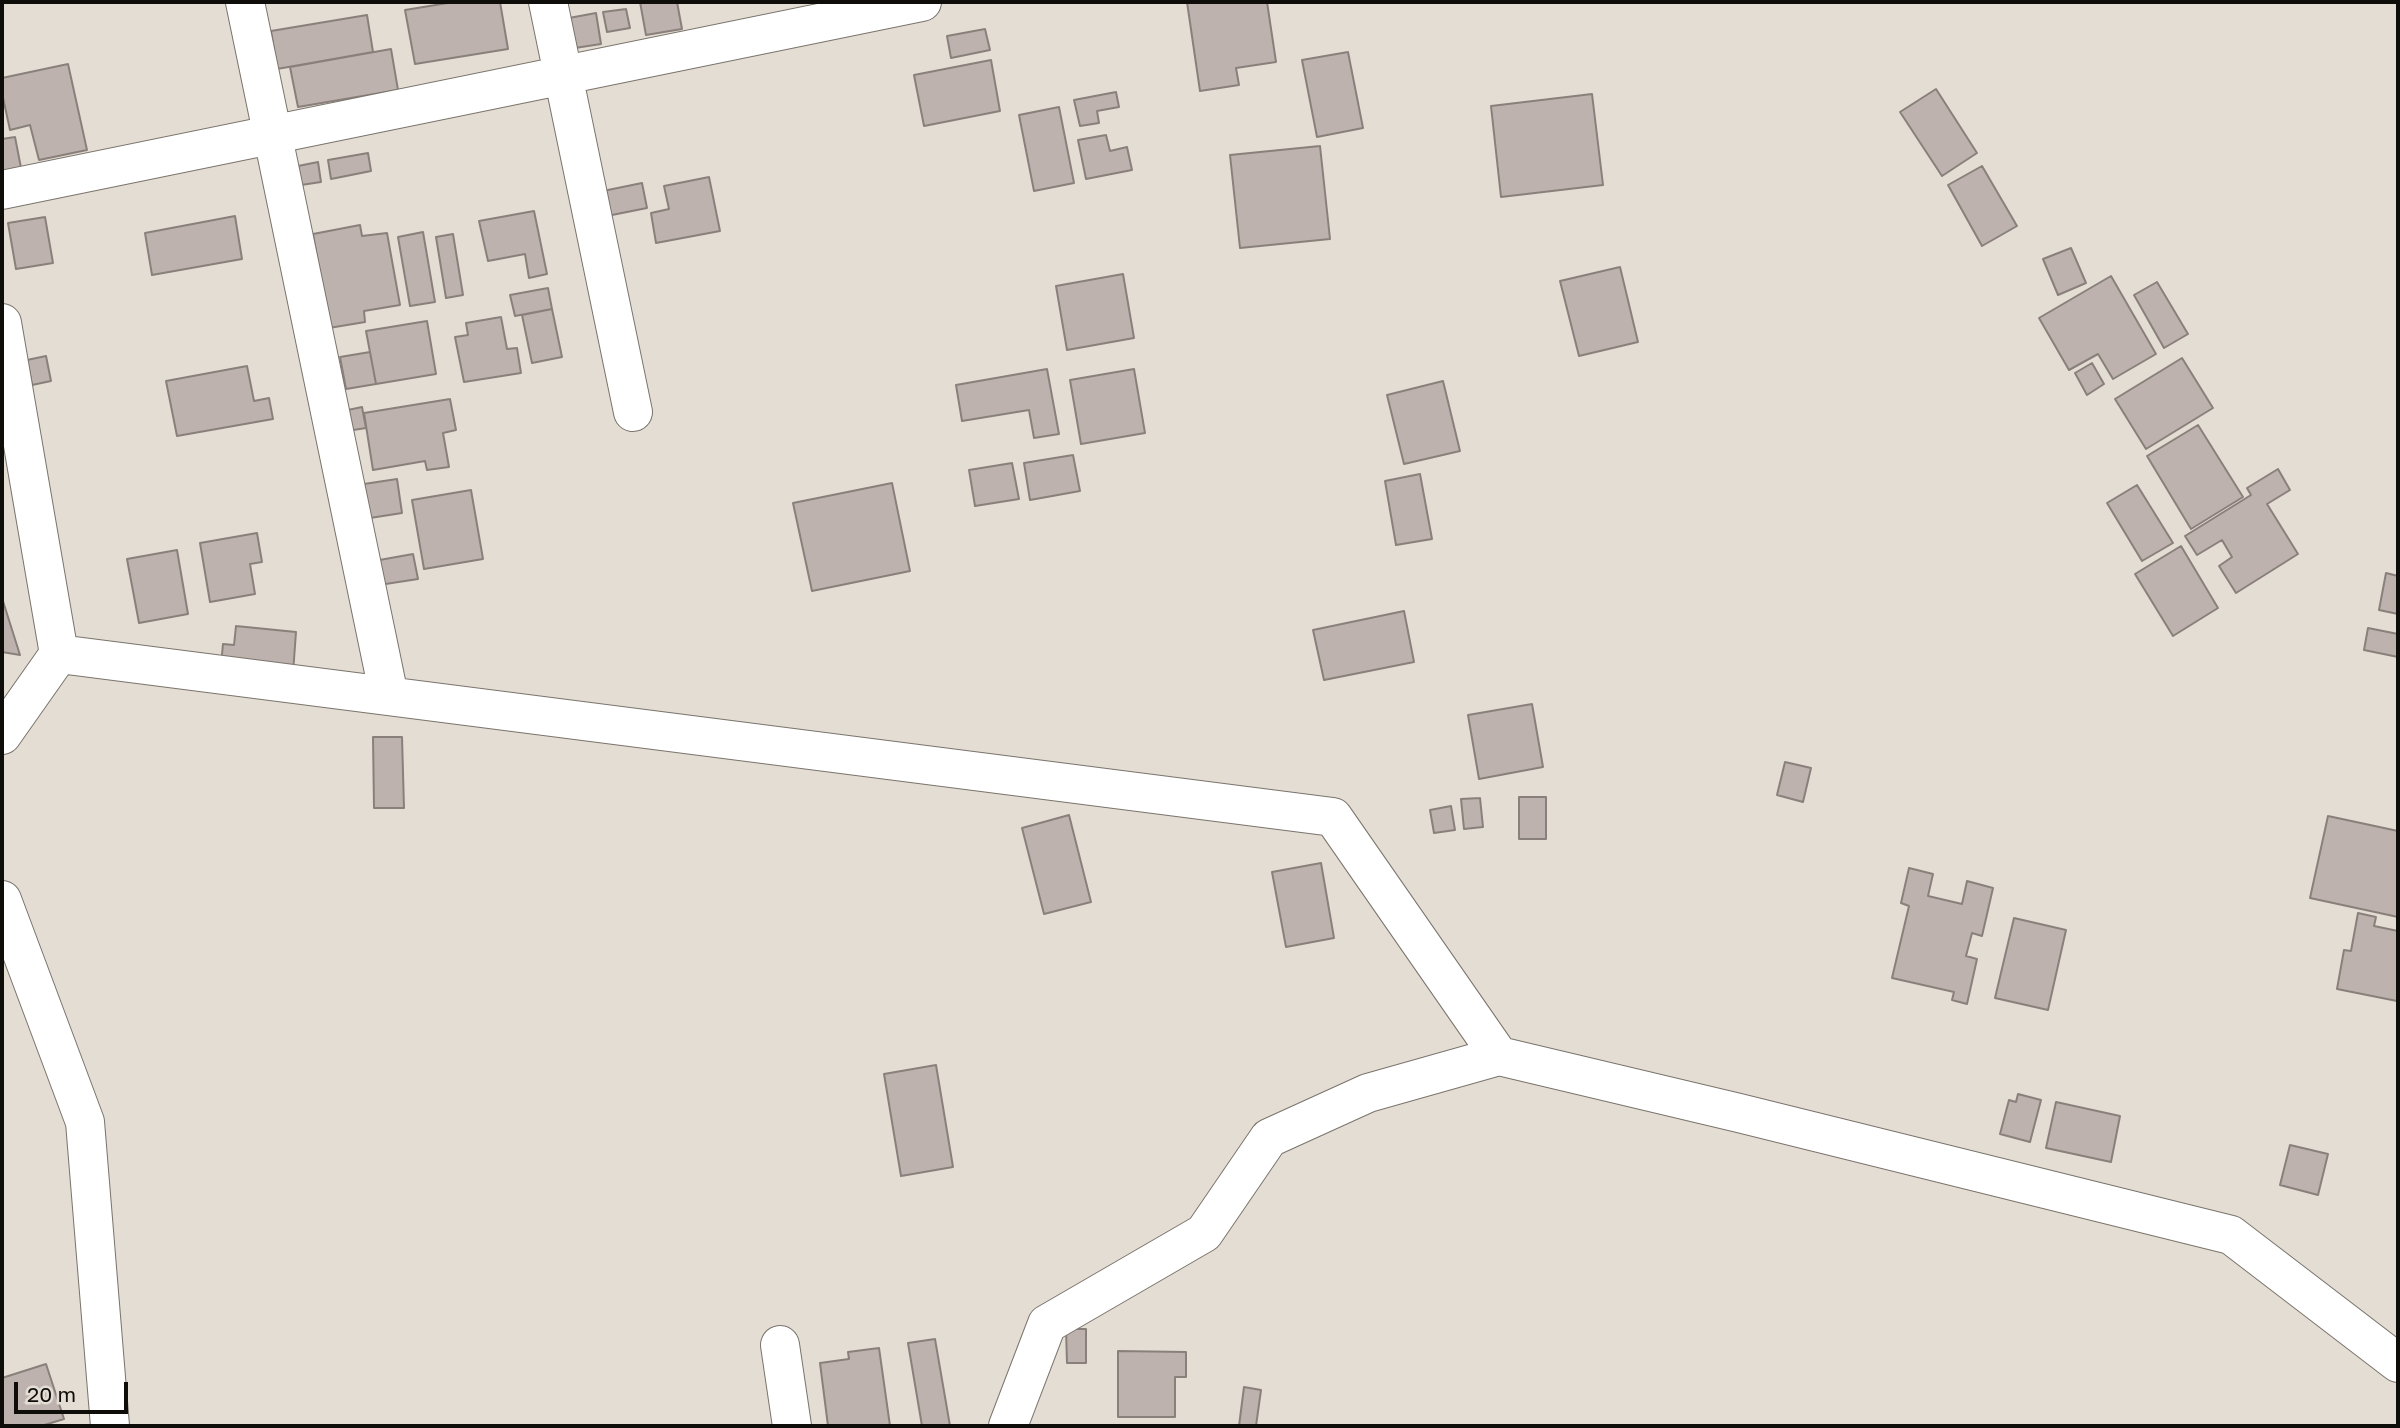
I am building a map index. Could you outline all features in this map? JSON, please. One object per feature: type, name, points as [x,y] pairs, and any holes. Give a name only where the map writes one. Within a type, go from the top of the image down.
[{"type":"street","points":[[245,2],[389,696]]},
{"type":"street","points":[[548,2],[633,412]]},
{"type":"street","points":[[2,190],[922,2]]},
{"type":"street","points":[[2,323],[59,654],[2,735]]},
{"type":"street","points":[[59,654],[1333,817],[1499,1056]]},
{"type":"street","points":[[2,900],[85,1122],[110,1426]]},
{"type":"street","points":[[1009,1426],[1047,1324],[1204,1233],[1269,1138],[1368,1093],[1499,1056],[2231,1235],[2398,1363]]},
{"type":"street","points":[[780,1345],[792,1426]]},
{"type":"building","points":[[454,2],[500,2],[508,49],[415,64],[405,10]]},
{"type":"building","points":[[640,2],[677,2],[682,29],[646,35]]},
{"type":"building","points":[[1187,2],[1267,2],[1276,62],[1236,68],[1239,85],[1200,91]]},
{"type":"building","points":[[626,9],[630,28],[607,32],[603,12]]},
{"type":"building","points":[[596,13],[601,44],[575,48],[569,18]]},
{"type":"building","points":[[367,15],[373,52],[277,69],[271,31]]},
{"type":"building","points":[[985,29],[990,50],[951,58],[947,36]]},
{"type":"building","points":[[391,49],[398,90],[298,107],[290,67]]},
{"type":"building","points":[[1348,52],[1363,128],[1317,137],[1302,60]]},
{"type":"building","points":[[991,60],[1000,111],[924,126],[914,75]]},
{"type":"building","points":[[68,64],[87,150],[39,160],[30,125],[10,130],[2,93],[2,78]]},
{"type":"building","points":[[1936,89],[1977,153],[1942,176],[1900,112]]},
{"type":"building","points":[[1116,92],[1119,107],[1097,111],[1099,123],[1080,126],[1074,100]]},
{"type":"building","points":[[1592,94],[1603,185],[1501,197],[1491,106]]},
{"type":"building","points":[[1059,107],[1074,183],[1034,191],[1019,115]]},
{"type":"building","points":[[1106,135],[1110,151],[1127,147],[1132,170],[1086,179],[1078,140]]},
{"type":"building","points":[[15,137],[22,173],[2,176],[2,139]]},
{"type":"building","points":[[1320,146],[1330,239],[1240,248],[1230,155]]},
{"type":"building","points":[[368,153],[371,171],[331,179],[328,160]]},
{"type":"building","points":[[318,162],[321,182],[301,185],[298,166]]},
{"type":"building","points":[[1982,166],[2017,226],[1982,246],[1948,185]]},
{"type":"building","points":[[709,177],[720,231],[656,243],[651,213],[669,209],[664,186]]},
{"type":"building","points":[[642,183],[647,208],[607,216],[603,191]]},
{"type":"building","points":[[534,211],[547,274],[529,278],[525,254],[488,261],[479,221]]},
{"type":"building","points":[[235,216],[242,259],[152,275],[145,233]]},
{"type":"building","points":[[45,217],[53,263],[16,269],[8,223]]},
{"type":"building","points":[[360,225],[362,236],[387,233],[400,305],[364,311],[365,322],[329,328],[313,234]]},
{"type":"building","points":[[423,232],[435,302],[410,306],[398,237]]},
{"type":"building","points":[[453,234],[463,295],[446,298],[436,237]]},
{"type":"building","points":[[2071,248],[2086,283],[2058,295],[2043,259]]},
{"type":"building","points":[[1620,267],[1638,342],[1579,356],[1560,281]]},
{"type":"building","points":[[1123,274],[1134,338],[1067,350],[1056,286]]},
{"type":"building","points":[[2111,276],[2156,354],[2113,379],[2098,354],[2069,370],[2039,318]]},
{"type":"building","points":[[2157,282],[2188,334],[2164,348],[2134,295]]},
{"type":"building","points":[[548,288],[552,309],[515,316],[510,295]]},
{"type":"building","points":[[552,309],[562,357],[532,363],[522,315]]},
{"type":"building","points":[[501,317],[507,349],[517,348],[521,373],[464,382],[455,337],[468,335],[466,323]]},
{"type":"building","points":[[427,321],[436,374],[376,384],[366,331]]},
{"type":"building","points":[[370,352],[376,384],[346,389],[340,357]]},
{"type":"building","points":[[46,356],[51,381],[32,385],[27,360]]},
{"type":"building","points":[[2182,358],[2213,408],[2146,449],[2115,399]]},
{"type":"building","points":[[2092,363],[2104,384],[2087,395],[2075,373]]},
{"type":"building","points":[[247,366],[254,401],[269,398],[273,419],[177,436],[166,381]]},
{"type":"building","points":[[1047,369],[1059,434],[1034,438],[1029,410],[962,421],[956,385]]},
{"type":"building","points":[[1134,369],[1145,433],[1081,444],[1070,380]]},
{"type":"building","points":[[1443,381],[1460,451],[1404,464],[1387,395]]},
{"type":"building","points":[[450,399],[456,430],[443,433],[449,467],[427,470],[425,461],[373,470],[364,413]]},
{"type":"building","points":[[362,407],[366,428],[347,431],[343,411]]},
{"type":"building","points":[[2198,425],[2243,497],[2191,529],[2147,456]]},
{"type":"building","points":[[1073,455],[1080,491],[1030,500],[1024,463]]},
{"type":"building","points":[[1012,463],[1019,499],[975,506],[969,470]]},
{"type":"building","points":[[2278,469],[2290,490],[2267,504],[2298,554],[2236,593],[2219,566],[2232,557],[2222,540],[2197,555],[2185,536],[2251,495],[2247,488]]},
{"type":"building","points":[[1420,474],[1432,539],[1396,545],[1385,481]]},
{"type":"building","points":[[397,479],[402,513],[370,518],[364,484]]},
{"type":"building","points":[[892,483],[910,571],[812,591],[793,503]]},
{"type":"building","points":[[2137,485],[2173,543],[2142,561],[2107,503]]},
{"type":"building","points":[[471,490],[483,559],[424,569],[412,500]]},
{"type":"building","points":[[257,533],[262,562],[250,564],[255,594],[210,602],[200,543]]},
{"type":"building","points":[[2181,546],[2218,608],[2173,636],[2135,574]]},
{"type":"building","points":[[177,550],[188,614],[139,623],[127,559]]},
{"type":"building","points":[[413,554],[418,579],[379,585],[374,561]]},
{"type":"building","points":[[2386,573],[2398,576],[2398,614],[2379,610]]},
{"type":"building","points":[[2,598],[20,655],[2,652]]},
{"type":"building","points":[[1404,611],[1414,662],[1324,680],[1313,630]]},
{"type":"building","points":[[236,626],[296,632],[293,673],[221,665],[223,644],[234,645]]},
{"type":"building","points":[[2368,628],[2398,634],[2398,657],[2364,650]]},
{"type":"building","points":[[1532,704],[1543,767],[1479,779],[1468,715]]},
{"type":"building","points":[[373,737],[402,737],[404,808],[374,808]]},
{"type":"building","points":[[1785,762],[1811,768],[1803,802],[1777,795]]},
{"type":"building","points":[[1519,797],[1546,797],[1546,839],[1519,839]]},
{"type":"building","points":[[1480,798],[1483,827],[1464,829],[1461,799]]},
{"type":"building","points":[[1451,806],[1455,830],[1434,833],[1430,810]]},
{"type":"building","points":[[1069,815],[1091,902],[1044,914],[1022,828]]},
{"type":"building","points":[[2328,816],[2398,831],[2398,917],[2310,898]]},
{"type":"building","points":[[1321,863],[1334,938],[1286,947],[1272,872]]},
{"type":"building","points":[[1909,868],[1933,874],[1928,896],[1962,904],[1967,881],[1993,888],[1982,936],[1972,933],[1966,956],[1977,959],[1967,1004],[1952,1000],[1954,992],[1892,978],[1909,906],[1901,903]]},
{"type":"building","points":[[2358,913],[2376,917],[2374,926],[2398,931],[2397,1001],[2337,989],[2344,950],[2351,951]]},
{"type":"building","points":[[2014,918],[2066,930],[2048,1010],[1995,998]]},
{"type":"building","points":[[936,1065],[953,1167],[901,1176],[884,1074]]},
{"type":"building","points":[[2018,1094],[2041,1100],[2030,1142],[2000,1134],[2009,1100],[2016,1102]]},
{"type":"building","points":[[2056,1102],[2120,1116],[2111,1162],[2046,1148]]},
{"type":"building","points":[[2290,1145],[2328,1154],[2318,1195],[2280,1185]]},
{"type":"building","points":[[1066,1329],[1086,1329],[1086,1363],[1067,1363]]},
{"type":"building","points":[[935,1339],[950,1426],[922,1426],[908,1343]]},
{"type":"building","points":[[879,1348],[890,1426],[828,1426],[820,1363],[849,1359],[848,1352]]},
{"type":"building","points":[[1118,1351],[1186,1352],[1186,1377],[1175,1377],[1175,1417],[1118,1417]]},
{"type":"building","points":[[46,1364],[64,1419],[41,1426],[2,1426],[2,1378]]},
{"type":"building","points":[[1244,1387],[1261,1390],[1256,1426],[1239,1426]]}]
